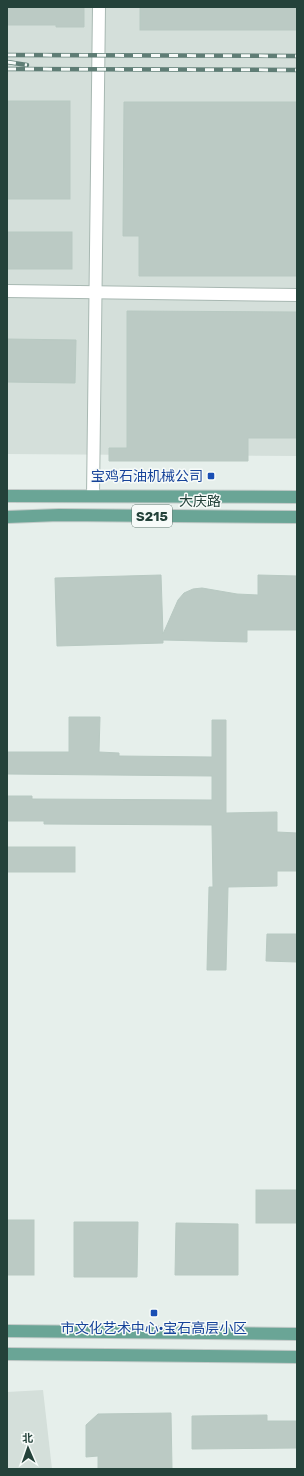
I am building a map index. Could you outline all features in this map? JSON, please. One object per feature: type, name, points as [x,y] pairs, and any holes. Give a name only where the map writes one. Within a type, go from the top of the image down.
[{"type":"main road","name":"大庆路","points":[[7,496],[297,497]]},
{"type":"main road","name":"大庆路","points":[[7,516],[67,515],[297,517]]},
{"type":"main road","points":[[7,1331],[297,1334]]},
{"type":"main road","points":[[7,1354],[297,1357]]},
{"type":"lane","points":[[93,496],[99,7]]},
{"type":"lane","points":[[7,291],[297,294]]},
{"type":"shaded area","points":[[7,7],[297,7],[297,456],[7,454]]},
{"type":"shaded area","points":[[43,1390],[52,1469],[7,1469],[7,1392]]},
{"type":"building","points":[[7,7],[84,7],[84,27],[56,27],[56,25],[7,25]]},
{"type":"building","points":[[140,7],[297,7],[297,30],[140,30]]},
{"type":"building","points":[[7,101],[70,101],[70,199],[7,199]]},
{"type":"building","points":[[124,102],[297,102],[297,276],[139,276],[139,236],[123,236]]},
{"type":"building","points":[[7,232],[72,232],[72,269],[7,269]]},
{"type":"building","points":[[127,311],[297,312],[297,438],[248,438],[248,461],[109,461],[109,448],[127,448]]},
{"type":"building","points":[[7,339],[76,340],[75,383],[7,382]]},
{"type":"building","points":[[161,575],[163,634],[178,600],[184,593],[193,589],[202,588],[237,594],[258,595],[258,575],[297,576],[297,630],[247,630],[247,642],[163,640],[163,643],[57,646],[55,578]]},
{"type":"building","points":[[69,717],[100,717],[99,752],[119,753],[119,756],[212,757],[212,720],[226,720],[226,813],[277,812],[277,832],[297,833],[297,871],[277,871],[277,886],[228,887],[226,970],[207,970],[209,887],[213,887],[212,825],[44,824],[44,821],[7,821],[7,796],[32,796],[32,799],[212,800],[212,776],[7,774],[7,752],[69,752]]},
{"type":"building","points":[[7,847],[75,847],[75,872],[7,872]]},
{"type":"building","points":[[267,934],[297,934],[297,962],[266,961]]},
{"type":"building","points":[[256,1190],[297,1190],[297,1223],[256,1223]]},
{"type":"building","points":[[7,1220],[34,1220],[34,1275],[7,1275]]},
{"type":"building","points":[[74,1222],[138,1222],[137,1277],[74,1277]]},
{"type":"building","points":[[176,1223],[238,1224],[238,1275],[175,1275]]},
{"type":"building","points":[[171,1413],[172,1469],[98,1469],[98,1456],[86,1457],[86,1425],[98,1414]]},
{"type":"building","points":[[267,1415],[267,1421],[297,1421],[297,1448],[192,1449],[192,1416]]},
{"type":"railway","points":[[7,55],[297,56]]},
{"type":"railway","points":[[7,62],[27,65]]},
{"type":"railway","points":[[7,69],[297,70]]},
{"type":"place","name":"宝鸡石油机械公司","points":[[211,476]]},
{"type":"place","name":"市文化艺术中心·宝石高层小区","points":[[154,1313]]}]
